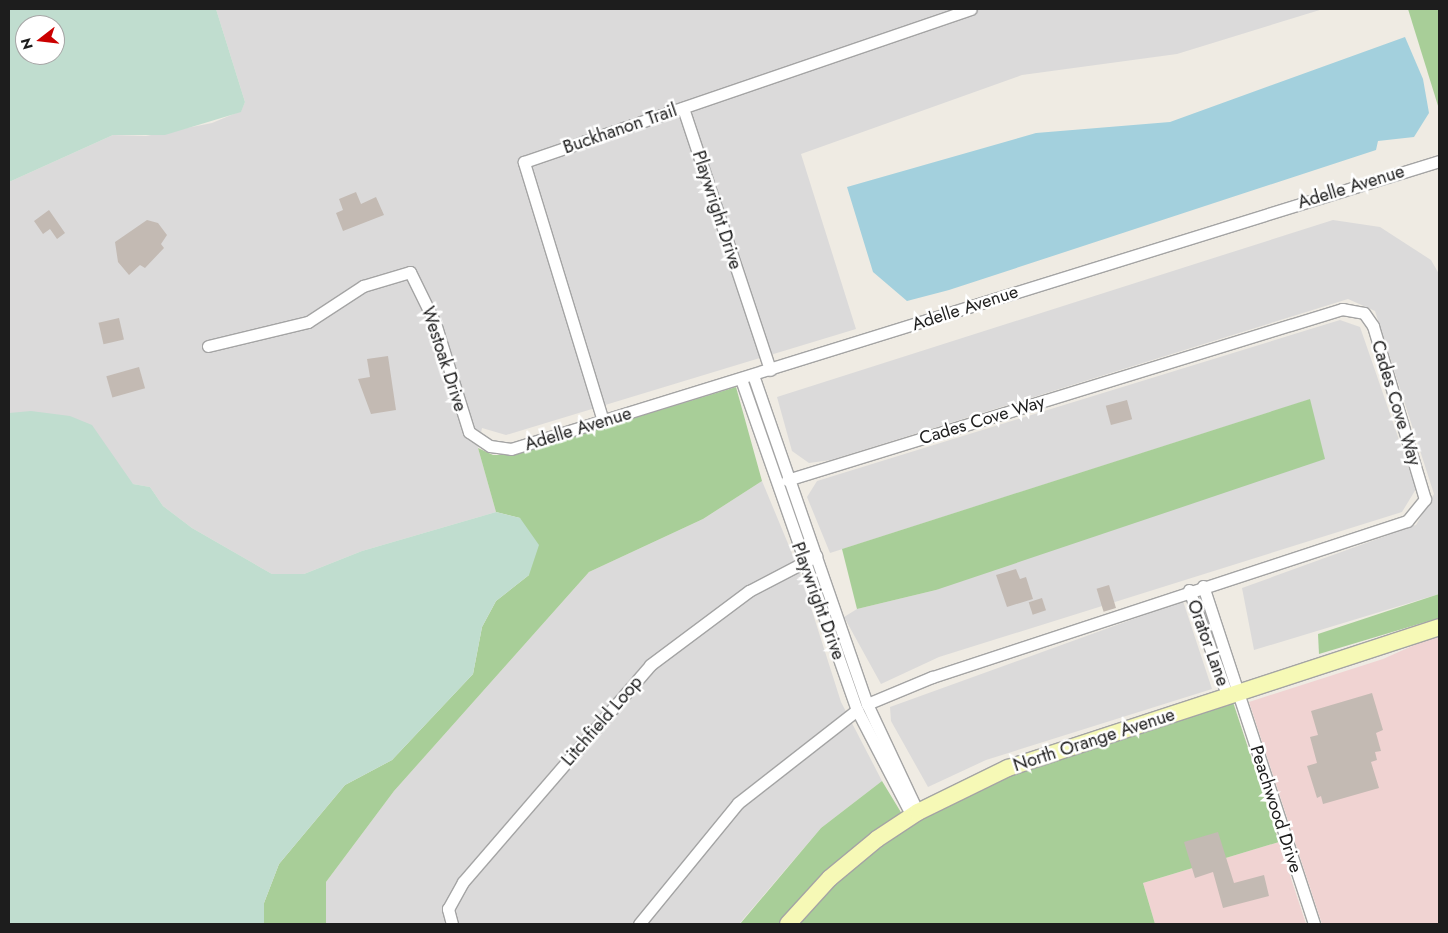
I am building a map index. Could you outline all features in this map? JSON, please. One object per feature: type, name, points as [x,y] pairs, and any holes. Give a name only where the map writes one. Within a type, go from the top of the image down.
[{"type":"street","name":"Buckhanon Trail","points":[[603,421],[524,162],[971,9]]},
{"type":"street","name":"Playwright Drive","points":[[683,108],[770,370]]},
{"type":"street","name":"Adelle Avenue","points":[[490,446],[511,449],[1439,161]]},
{"type":"street","name":"Westoak Drive","points":[[208,346],[308,322],[363,286],[410,272],[435,323],[464,422],[478,440],[490,446]]},
{"type":"street","name":"Cades Cove Way","points":[[787,480],[1342,309],[1364,312],[1373,326],[1425,499],[1407,521],[1189,590],[932,677],[862,707]]},
{"type":"street","name":"Playwright Drive","points":[[753,375],[787,480],[816,556],[862,707]]},
{"type":"street","name":"Playwright Drive","points":[[741,379],[803,560],[862,707],[915,814]]},
{"type":"street","name":"Litchfield Loop","points":[[452,924],[448,909],[463,882],[650,665],[749,590],[803,560],[816,556]]},
{"type":"street","name":"Orator Lane","points":[[1203,586],[1233,695]]},
{"type":"street","name":"Orator Lane","points":[[1189,590],[1233,695]]},
{"type":"street","name":"North Orange Avenue","points":[[788,924],[830,878],[915,814],[1008,768],[1439,627]]},
{"type":"street","name":"Peachwood Drive","points":[[1233,695],[1314,924]]},
{"type":"street","points":[[639,924],[738,803],[862,707]]},
{"type":"shaded area","points":[[216,9],[1323,9],[1177,54],[1022,75],[801,154],[856,329],[506,435],[482,428],[478,448],[496,512],[362,551],[304,574],[272,574],[192,528],[163,506],[150,487],[133,484],[9,413],[9,182],[113,135],[146,136],[212,123],[241,111],[245,102]]},
{"type":"shaded area","points":[[1333,220],[1380,227],[1431,260],[1439,274],[1439,594],[1254,650],[1242,588],[1416,525],[1434,494],[1375,311],[1348,299],[831,460],[809,463],[792,451],[777,397]]},
{"type":"shaded area","points":[[1340,320],[1360,327],[1416,489],[1402,512],[939,657],[881,684],[844,617],[857,609],[936,590],[1311,399],[830,553],[807,497],[817,481]]},
{"type":"shaded area","points":[[762,481],[799,570],[841,702],[882,781],[821,828],[739,924],[326,924],[326,882],[394,791],[589,572],[703,519]]},
{"type":"shaded area","points":[[1183,601],[1212,689],[986,760],[928,787],[891,721],[890,707]]},
{"type":"shaded area","points":[[1439,634],[1439,924],[1322,924],[1249,702],[1383,659]]},
{"type":"shaded area","points":[[1279,842],[1306,924],[1155,924],[1143,883]]},
{"type":"green space","points":[[9,9],[216,9],[245,102],[241,112],[165,135],[113,135],[9,182]]},
{"type":"green space","points":[[1408,9],[1439,9],[1439,109]]},
{"type":"green space","points":[[736,387],[762,481],[703,519],[589,572],[394,791],[326,882],[326,924],[264,924],[264,903],[279,864],[345,785],[392,760],[473,674],[482,627],[496,601],[529,575],[520,518],[496,512],[478,448],[493,455],[513,455]]},
{"type":"green space","points":[[1310,399],[1325,459],[936,590],[857,609],[842,549]]},
{"type":"green space","points":[[31,411],[70,416],[92,425],[133,484],[150,487],[163,506],[192,528],[272,574],[304,574],[362,551],[496,512],[520,518],[539,545],[529,575],[496,601],[482,627],[473,674],[392,760],[345,785],[279,864],[264,903],[264,924],[9,924],[9,413]]},
{"type":"green space","points":[[1439,594],[1439,618],[1319,654],[1318,634]]},
{"type":"green space","points":[[1233,702],[1279,842],[1143,883],[1155,924],[797,924],[835,882],[915,822],[1010,775]]},
{"type":"green space","points":[[882,781],[902,814],[825,873],[778,924],[740,924],[821,828]]},
{"type":"water","points":[[1405,37],[1423,79],[1429,113],[1414,137],[1378,141],[1376,150],[949,290],[907,301],[873,272],[847,187],[1036,133],[1170,122]]},
{"type":"building","points":[[356,192],[361,204],[376,197],[384,215],[343,231],[336,213],[343,210],[339,199]]},
{"type":"building","points":[[49,210],[65,233],[57,239],[50,229],[43,234],[34,221]]},
{"type":"building","points":[[147,220],[158,223],[167,235],[161,244],[164,248],[145,268],[140,265],[129,275],[118,262],[115,242]]},
{"type":"building","points":[[119,318],[124,339],[103,344],[99,323]]},
{"type":"building","points":[[388,356],[396,410],[371,414],[358,379],[370,377],[367,359]]},
{"type":"building","points":[[139,367],[145,388],[112,398],[106,376]]},
{"type":"building","points":[[1127,400],[1132,419],[1111,425],[1106,406]]},
{"type":"building","points":[[1016,569],[1020,579],[1026,577],[1033,599],[1007,607],[996,575]]},
{"type":"building","points":[[1109,585],[1116,608],[1104,612],[1097,589]]},
{"type":"building","points":[[1042,598],[1046,610],[1033,615],[1029,602]]},
{"type":"building","points":[[1372,693],[1383,730],[1376,733],[1381,751],[1375,752],[1377,760],[1371,762],[1379,788],[1323,804],[1321,796],[1317,798],[1307,766],[1317,763],[1310,737],[1318,735],[1311,711]]},
{"type":"building","points":[[1218,832],[1234,883],[1264,875],[1269,896],[1223,908],[1213,872],[1195,878],[1184,842]]}]
